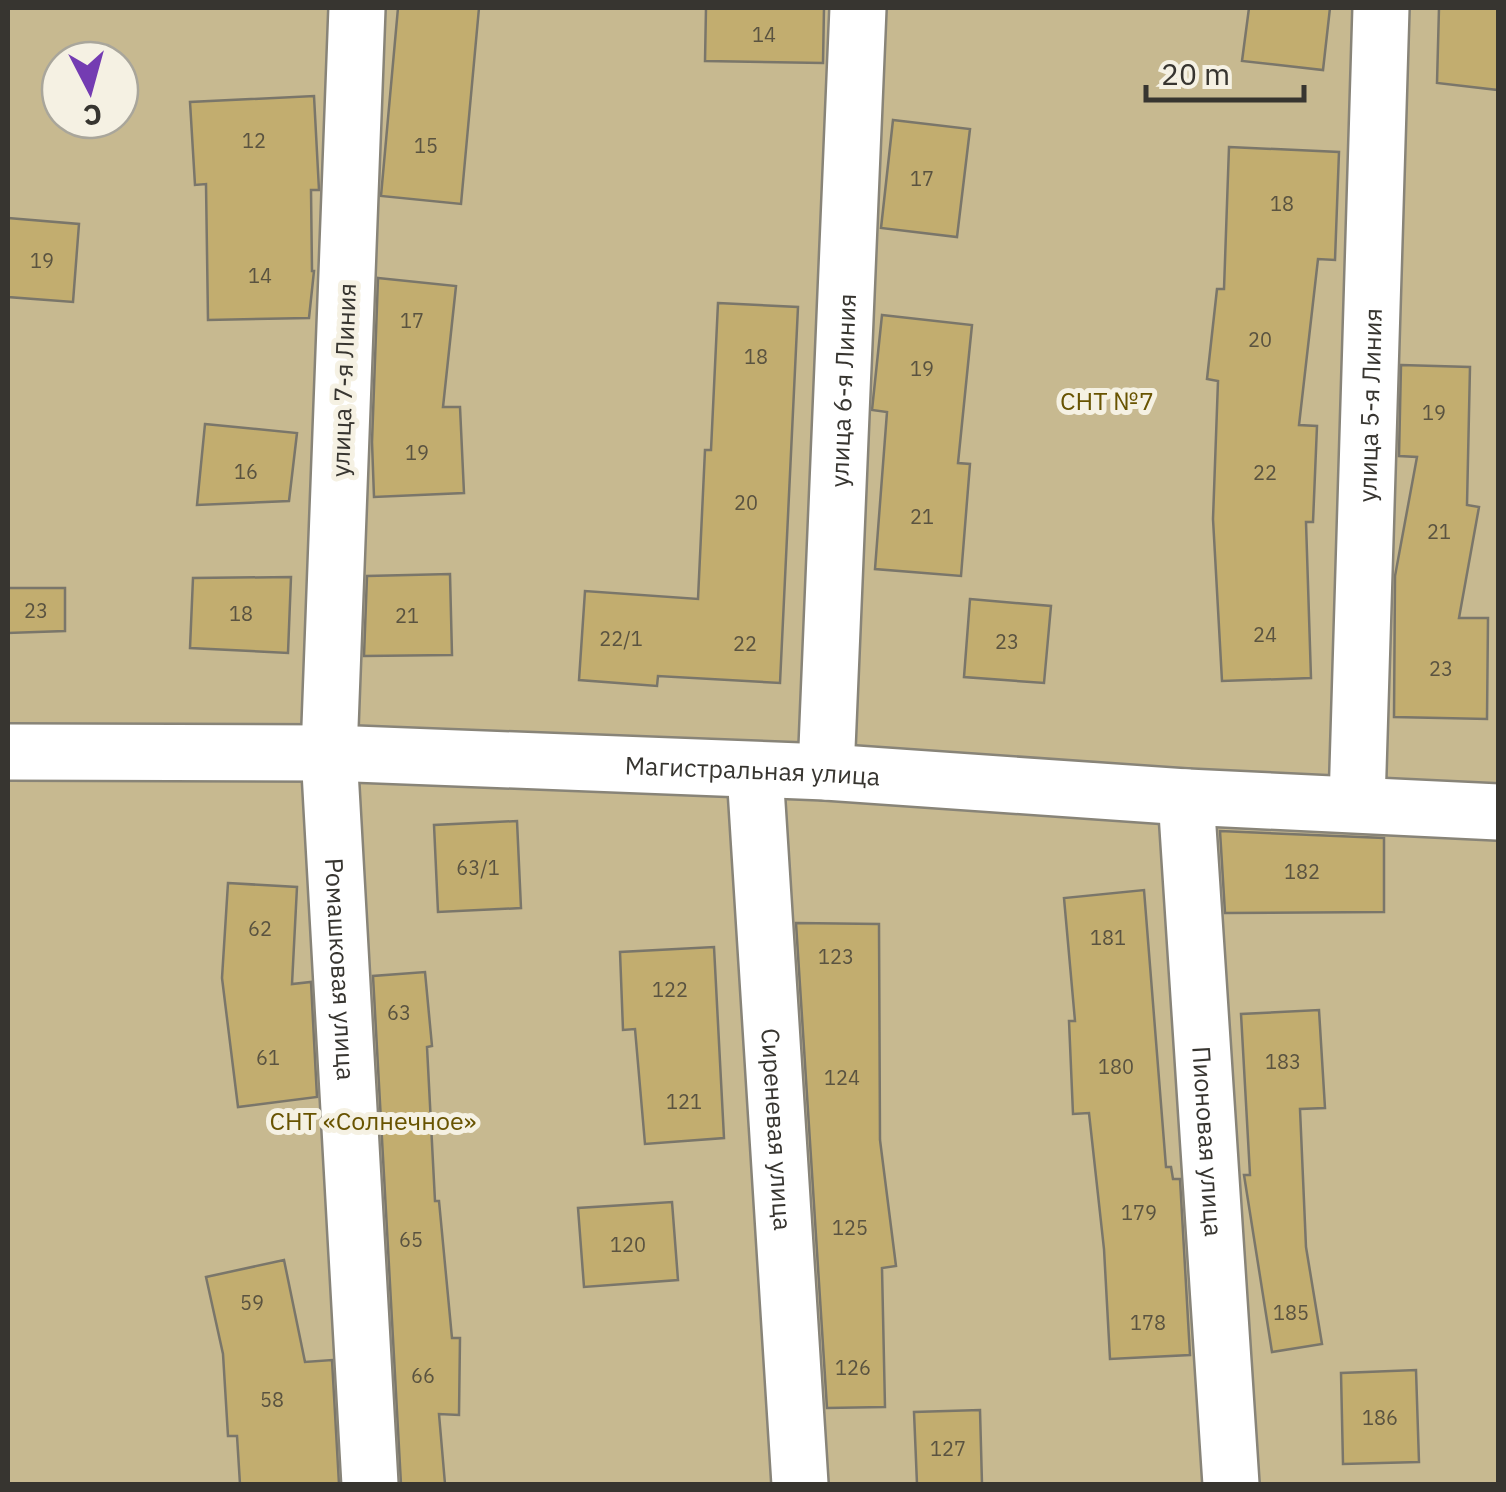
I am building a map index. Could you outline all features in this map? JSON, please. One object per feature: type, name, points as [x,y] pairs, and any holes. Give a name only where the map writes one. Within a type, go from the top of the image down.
[{"type":"street","name":"улица 7-я Линия","points":[[329,753],[357,8]]},
{"type":"street","name":"улица 6-я Линия","points":[[826,772],[858,8]]},
{"type":"street","name":"улица 5-я Линия","points":[[1357,803],[1382,8]]},
{"type":"street","name":"Магистральная улица","points":[[8,752],[329,753],[826,772],[1186,798],[1498,812]]},
{"type":"street","name":"Ромашковая улица","points":[[329,753],[370,1484]]},
{"type":"street","name":"Сиреневая улица","points":[[755,772],[800,1484]]},
{"type":"street","name":"Пионовая улица","points":[[1186,798],[1231,1484]]},
{"type":"green space","points":[[8,8],[1498,8],[1498,1484],[8,1484]]},
{"type":"building","points":[[398,8],[479,8],[461,204],[381,196]]},
{"type":"building","points":[[706,8],[824,8],[823,63],[705,61]]},
{"type":"building","points":[[1249,8],[1330,8],[1323,70],[1242,61]]},
{"type":"building","points":[[1439,8],[1498,8],[1498,90],[1437,83]]},
{"type":"building","points":[[314,96],[319,190],[311,190],[314,271],[309,318],[208,320],[206,184],[195,185],[190,102]]},
{"type":"building","points":[[893,120],[970,129],[957,237],[881,228]]},
{"type":"building","points":[[1229,147],[1339,152],[1335,260],[1318,259],[1299,425],[1317,426],[1313,522],[1306,522],[1311,678],[1222,681],[1213,519],[1218,381],[1207,379],[1217,289],[1224,289]]},
{"type":"building","points":[[8,218],[79,224],[73,302],[8,297]]},
{"type":"building","points":[[378,278],[456,286],[443,407],[460,407],[464,493],[374,497],[372,442]]},
{"type":"building","points":[[718,303],[798,307],[780,683],[658,676],[657,686],[579,680],[585,591],[698,599],[705,450],[711,450]]},
{"type":"building","points":[[882,315],[972,325],[958,463],[970,464],[961,576],[875,569],[887,412],[872,410]]},
{"type":"building","points":[[1401,365],[1470,367],[1467,505],[1479,507],[1459,618],[1488,618],[1487,719],[1394,717],[1395,576],[1417,457],[1399,456]]},
{"type":"building","points":[[205,424],[297,433],[289,501],[197,505]]},
{"type":"building","points":[[450,574],[452,655],[364,656],[367,576]]},
{"type":"building","points":[[291,577],[288,653],[190,648],[193,578]]},
{"type":"building","points":[[8,588],[65,588],[65,631],[8,633]]},
{"type":"building","points":[[970,599],[1051,606],[1044,683],[964,677]]},
{"type":"building","points":[[517,821],[521,908],[438,912],[434,825]]},
{"type":"building","points":[[1220,831],[1384,838],[1384,912],[1225,913]]},
{"type":"building","points":[[228,883],[297,887],[292,984],[311,982],[317,1097],[238,1107],[222,978]]},
{"type":"building","points":[[1144,890],[1166,1167],[1171,1167],[1173,1179],[1180,1179],[1190,1355],[1110,1359],[1104,1249],[1089,1113],[1073,1114],[1069,1021],[1075,1021],[1064,898]]},
{"type":"building","points":[[796,923],[879,924],[880,1140],[896,1266],[882,1268],[885,1407],[827,1408]]},
{"type":"building","points":[[714,947],[724,1138],[645,1144],[635,1029],[623,1030],[620,952]]},
{"type":"building","points":[[425,972],[432,1046],[427,1047],[435,1201],[439,1201],[452,1338],[460,1338],[459,1415],[439,1414],[445,1484],[401,1484],[373,976]]},
{"type":"building","points":[[1319,1010],[1325,1108],[1300,1109],[1306,1247],[1322,1344],[1272,1352],[1244,1175],[1250,1175],[1241,1014]]},
{"type":"building","points":[[672,1202],[678,1280],[584,1287],[578,1208]]},
{"type":"building","points":[[284,1260],[305,1362],[332,1360],[339,1484],[240,1484],[237,1436],[228,1436],[223,1354],[206,1277]]},
{"type":"building","points":[[1416,1370],[1419,1462],[1343,1464],[1341,1373]]},
{"type":"building","points":[[980,1410],[982,1484],[917,1484],[914,1412]]},
{"type":"park label","name":"СНТ №7","points":[[1107,400]]},
{"type":"park label","name":"СНТ «Солнечное»","points":[[373,1120]]}]
